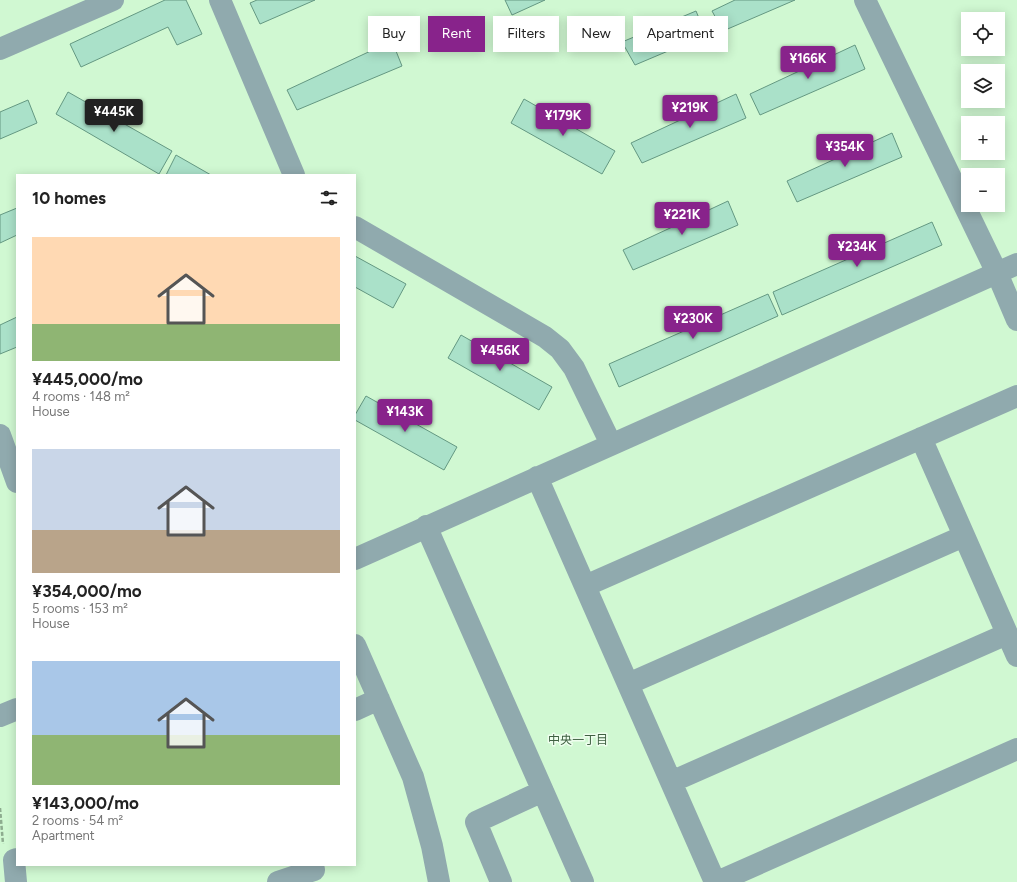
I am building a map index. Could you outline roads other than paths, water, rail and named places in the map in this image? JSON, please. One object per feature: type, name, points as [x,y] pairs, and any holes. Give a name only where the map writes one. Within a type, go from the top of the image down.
[{"type":"street","points":[[0,49],[71,8],[113,0]]},
{"type":"street","points":[[220,0],[294,174]]},
{"type":"street","points":[[865,0],[1017,320]]},
{"type":"street","points":[[356,228],[545,337],[560,349],[574,368],[611,444]]},
{"type":"street","points":[[356,559],[426,526],[1017,264]]},
{"type":"street","points":[[585,586],[1017,396]]},
{"type":"street","points":[[0,436],[16,479]]},
{"type":"street","points":[[921,438],[1017,656]]},
{"type":"street","points":[[537,477],[716,882],[1017,749]]},
{"type":"street","points":[[426,526],[583,882]]},
{"type":"street","points":[[628,684],[964,536]]},
{"type":"street","points":[[671,782],[1007,634]]},
{"type":"street","points":[[356,647],[413,777],[440,882]]},
{"type":"street","points":[[356,710],[379,699]]},
{"type":"street","points":[[0,716],[16,709]]},
{"type":"street","points":[[501,882],[476,822],[543,791]]},
{"type":"street","points":[[16,860],[16,882]]},
{"type":"street","points":[[278,882],[314,872]]},
{"type":"district","name":"中央一丁目","points":[[578,740]]}]
